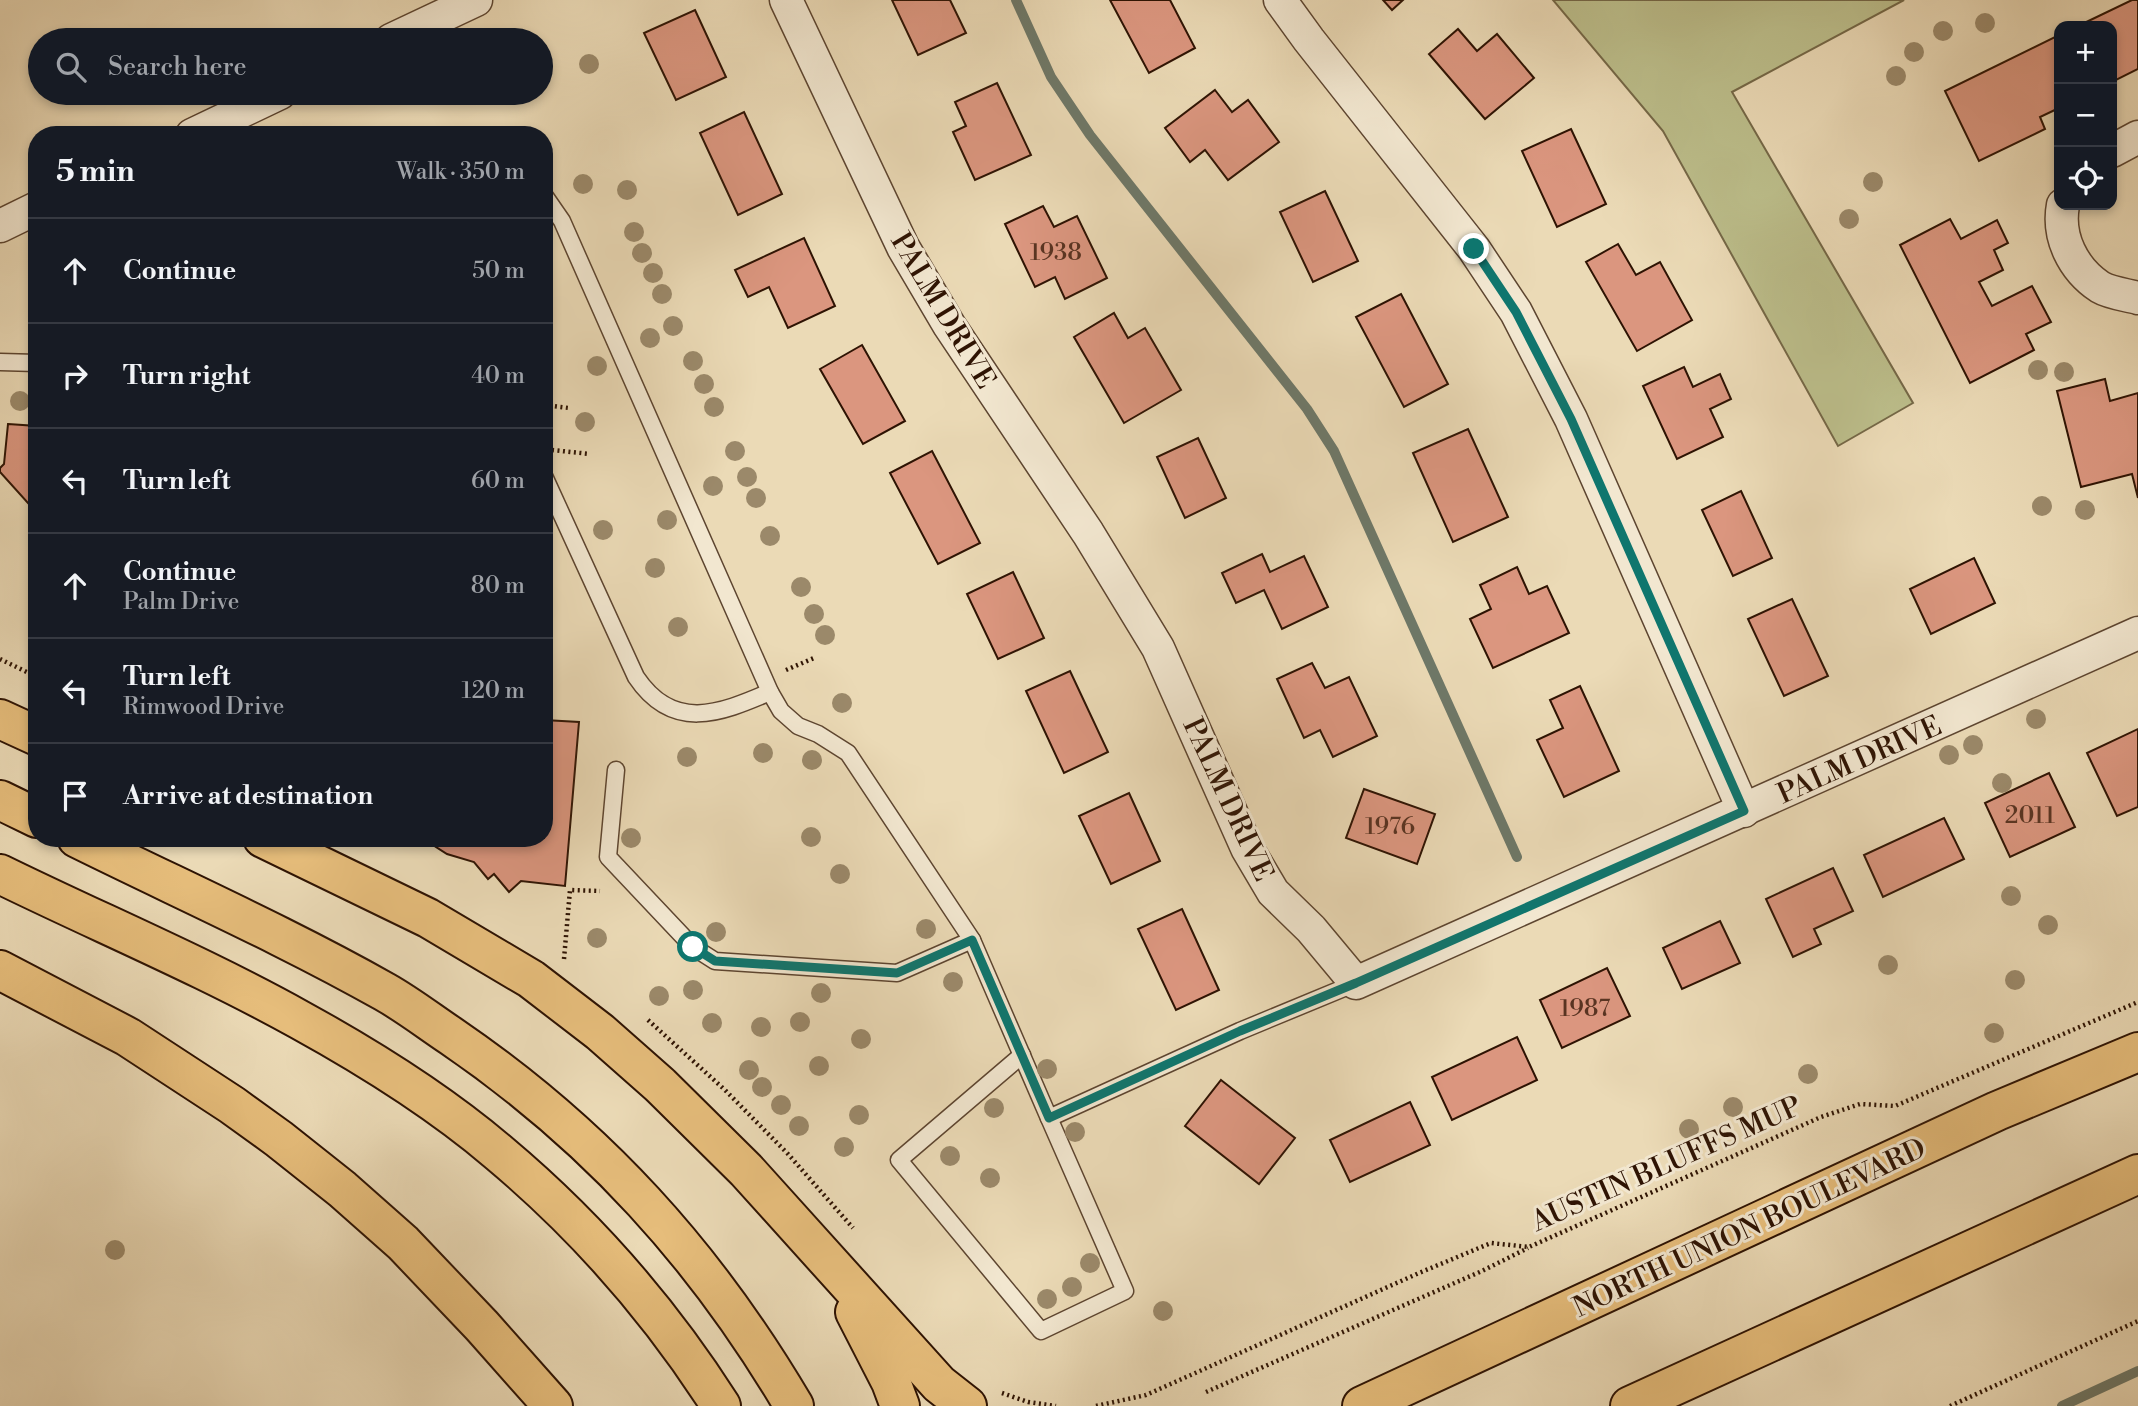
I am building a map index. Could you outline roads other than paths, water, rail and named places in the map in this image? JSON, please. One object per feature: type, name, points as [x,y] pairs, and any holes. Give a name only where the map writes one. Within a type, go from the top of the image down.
[{"type":"main road","points":[[0,719],[28,732]]},
{"type":"main road","points":[[0,800],[28,814]]},
{"type":"main road","points":[[95,847],[387,993],[477,1054],[540,1103],[620,1176],[670,1229],[764,1355],[794,1406]]},
{"type":"main road","points":[[282,847],[428,918],[531,979],[600,1032],[746,1170],[939,1384],[967,1406]]},
{"type":"main road","points":[[0,874],[301,1020],[443,1109],[498,1151],[547,1195],[618,1269],[721,1406]]},
{"type":"main road","points":[[0,970],[128,1037],[279,1139],[342,1189],[402,1243],[482,1326],[552,1406]]},
{"type":"main road","name":"NORTH UNION BOULEVARD","points":[[1362,1406],[1984,1117],[2138,1052]]},
{"type":"main road","points":[[1630,1406],[2138,1174]]},
{"type":"main road","points":[[819,1254],[878,1354],[900,1406]]},
{"type":"street","points":[[416,28],[476,0]]},
{"type":"street","name":"PALM DRIVE","points":[[786,0],[903,247],[949,325],[1088,533],[1158,648],[1254,859],[1273,892],[1311,929],[1356,983],[2138,633]]},
{"type":"street","points":[[1280,0],[1317,51],[1474,249],[1516,312],[1571,419],[1744,811]]},
{"type":"street","points":[[211,126],[255,105]]},
{"type":"street","points":[[2117,148],[2138,136]]},
{"type":"street","points":[[2062,210],[2066,246],[2078,266],[2102,288],[2138,298]]},
{"type":"street","points":[[0,226],[28,212]]},
{"type":"lane","points":[[553,208],[562,221],[770,692],[781,711],[797,726],[818,734],[848,753],[972,940],[1125,1291],[1041,1331],[899,1160],[1022,1055]]},
{"type":"lane","points":[[0,362],[28,363]]},
{"type":"lane","points":[[553,496],[636,677],[647,693],[663,706],[682,713],[705,713],[739,705],[770,692]]},
{"type":"lane","points":[[616,770],[608,858],[693,947],[715,961],[897,973],[972,940]]},
{"type":"lane","points":[[1049,1118],[1240,1031],[1356,983]]},
{"type":"lane","points":[[878,1354],[915,1406]]},
{"type":"waterway","points":[[1016,0],[1051,77],[1090,135],[1307,409],[1334,451],[1517,857]]},
{"type":"waterway","points":[[2062,1406],[2138,1371]]}]
